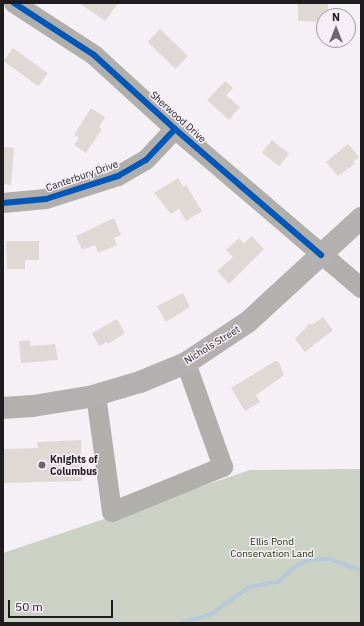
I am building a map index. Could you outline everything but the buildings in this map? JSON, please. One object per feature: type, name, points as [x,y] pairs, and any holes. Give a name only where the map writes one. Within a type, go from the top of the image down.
[{"type":"main road","name":"Nichols Street","points":[[3,408],[33,406],[96,395],[140,382],[186,363],[248,322],[361,218]]},
{"type":"street","name":"Sherwood Drive","points":[[14,3],[94,55],[176,129],[361,288]]},
{"type":"street","name":"Canterbury Drive","points":[[3,203],[46,199],[118,176],[146,160],[176,129]]},
{"type":"street","points":[[96,395],[112,512],[223,467],[186,363]]},
{"type":"green space","name":"Ellis Pond Conservation Land","points":[[361,469],[361,623],[3,623],[3,553],[250,470]]},
{"type":"waterway","points":[[182,623],[211,614],[249,587],[278,582],[293,568],[309,560],[330,559],[361,570]]},
{"type":"cycle path","points":[[14,3],[94,55],[175,129],[321,255]]},
{"type":"cycle path","points":[[3,203],[46,199],[118,176],[146,160],[175,129]]},
{"type":"place","name":"Knights of Columbus","points":[[42,465]]}]
